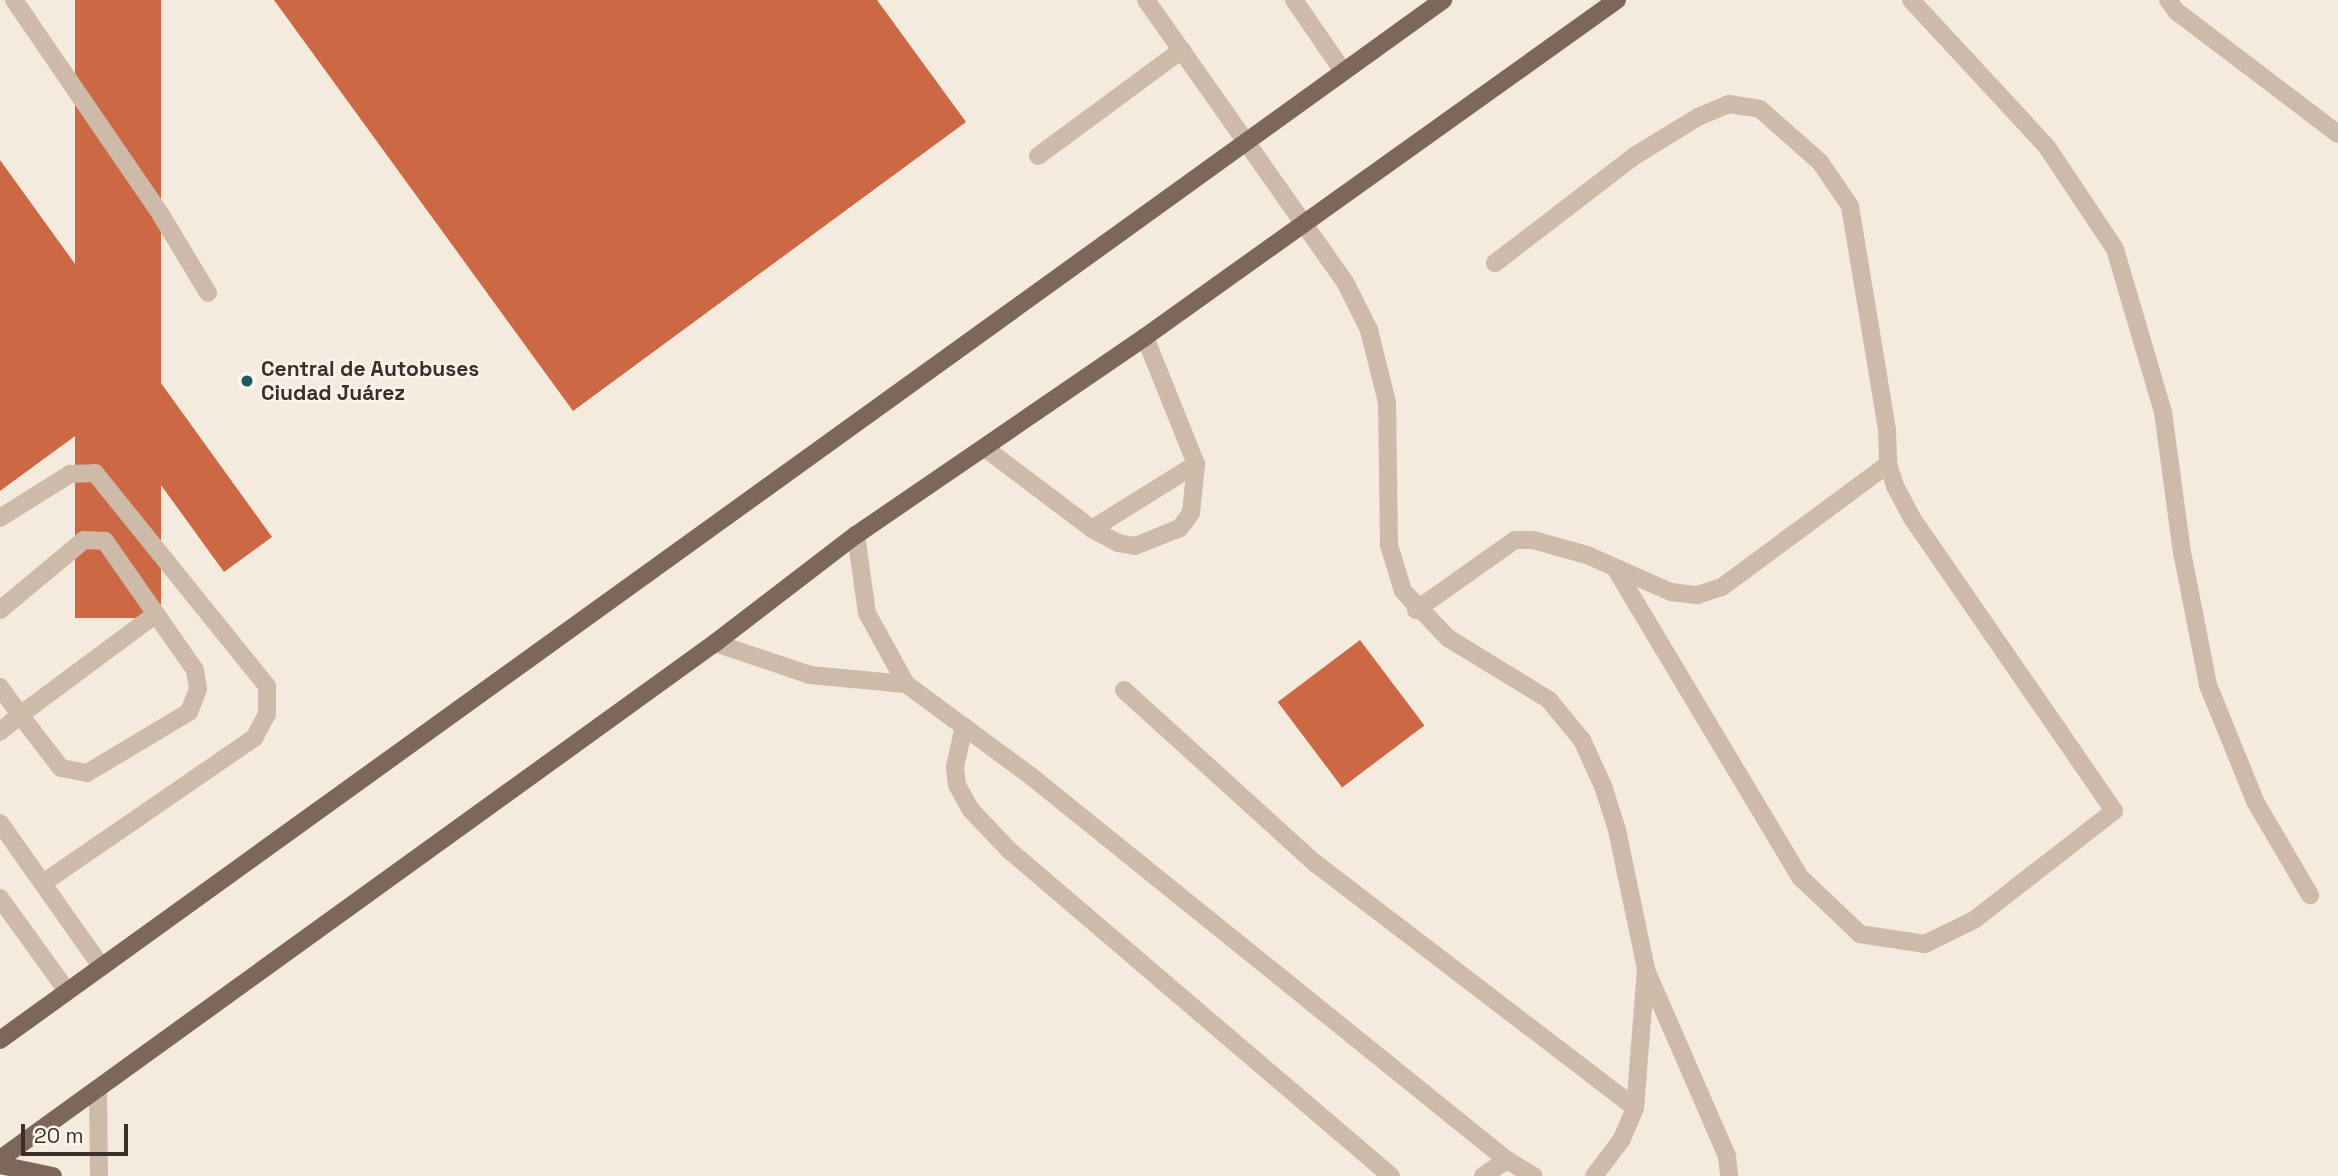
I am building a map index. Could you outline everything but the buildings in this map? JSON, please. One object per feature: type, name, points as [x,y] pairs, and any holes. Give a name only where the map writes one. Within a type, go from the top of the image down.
[{"type":"main road","points":[[0,1040],[1246,139],[1443,0]]},
{"type":"main road","points":[[0,1160],[98,1092],[715,643],[856,535],[1144,337],[1617,0]]},
{"type":"main road","points":[[0,1165],[53,1176]]},
{"type":"street","points":[[14,0],[161,215],[208,293]]},
{"type":"street","points":[[1294,0],[1343,71]]},
{"type":"street","points":[[1911,0],[2047,147],[2115,249],[2163,412],[2182,552],[2208,685],[2256,803],[2310,895]]},
{"type":"street","points":[[2168,0],[2176,11],[2338,134]]},
{"type":"street","points":[[1150,1],[1345,282],[1379,363],[1387,402],[1389,545],[1403,591],[1416,610],[1448,638],[1549,700],[1583,740],[1617,830],[1646,969],[1727,1156],[1729,1176]]},
{"type":"street","points":[[1038,156],[1182,50]]},
{"type":"street","points":[[1495,262],[1636,155],[1698,117],[1729,104],[1760,109],[1819,162],[1850,206],[1885,417],[1888,464],[1912,518],[2114,811],[1974,920],[1925,944],[1860,934],[1800,877],[1616,570]]},
{"type":"street","points":[[985,448],[1092,529],[1118,543],[1135,546],[1180,528],[1191,513],[1196,464],[1144,337]]},
{"type":"street","points":[[1092,529],[1196,464]]},
{"type":"street","points":[[1416,610],[1516,540],[1533,540],[1587,555],[1671,592],[1698,595],[1722,587],[1888,464]]},
{"type":"street","points":[[0,518],[70,474],[94,473],[267,686],[267,714],[254,738],[43,883]]},
{"type":"street","points":[[856,535],[867,613],[906,684],[964,726],[1507,1160],[1534,1176]]},
{"type":"street","points":[[0,610],[84,540],[95,537],[105,541],[195,670],[198,689],[189,712],[87,773],[75,774],[61,768],[0,687]]},
{"type":"street","points":[[0,732],[156,614]]},
{"type":"street","points":[[715,643],[810,675],[906,684]]},
{"type":"street","points":[[1124,690],[1315,863],[1635,1108]]},
{"type":"street","points":[[964,726],[955,767],[957,785],[971,810],[1009,850],[1391,1176]]},
{"type":"street","points":[[0,823],[101,966]]},
{"type":"street","points":[[0,898],[67,990]]},
{"type":"street","points":[[1594,1176],[1622,1139],[1635,1108],[1646,969]]},
{"type":"street","points":[[98,1092],[99,1176]]},
{"type":"street","points":[[1482,1176],[1507,1160]]},
{"type":"place","name":"Central de Autobuses Ciudad Juárez","points":[[247,381]]}]
